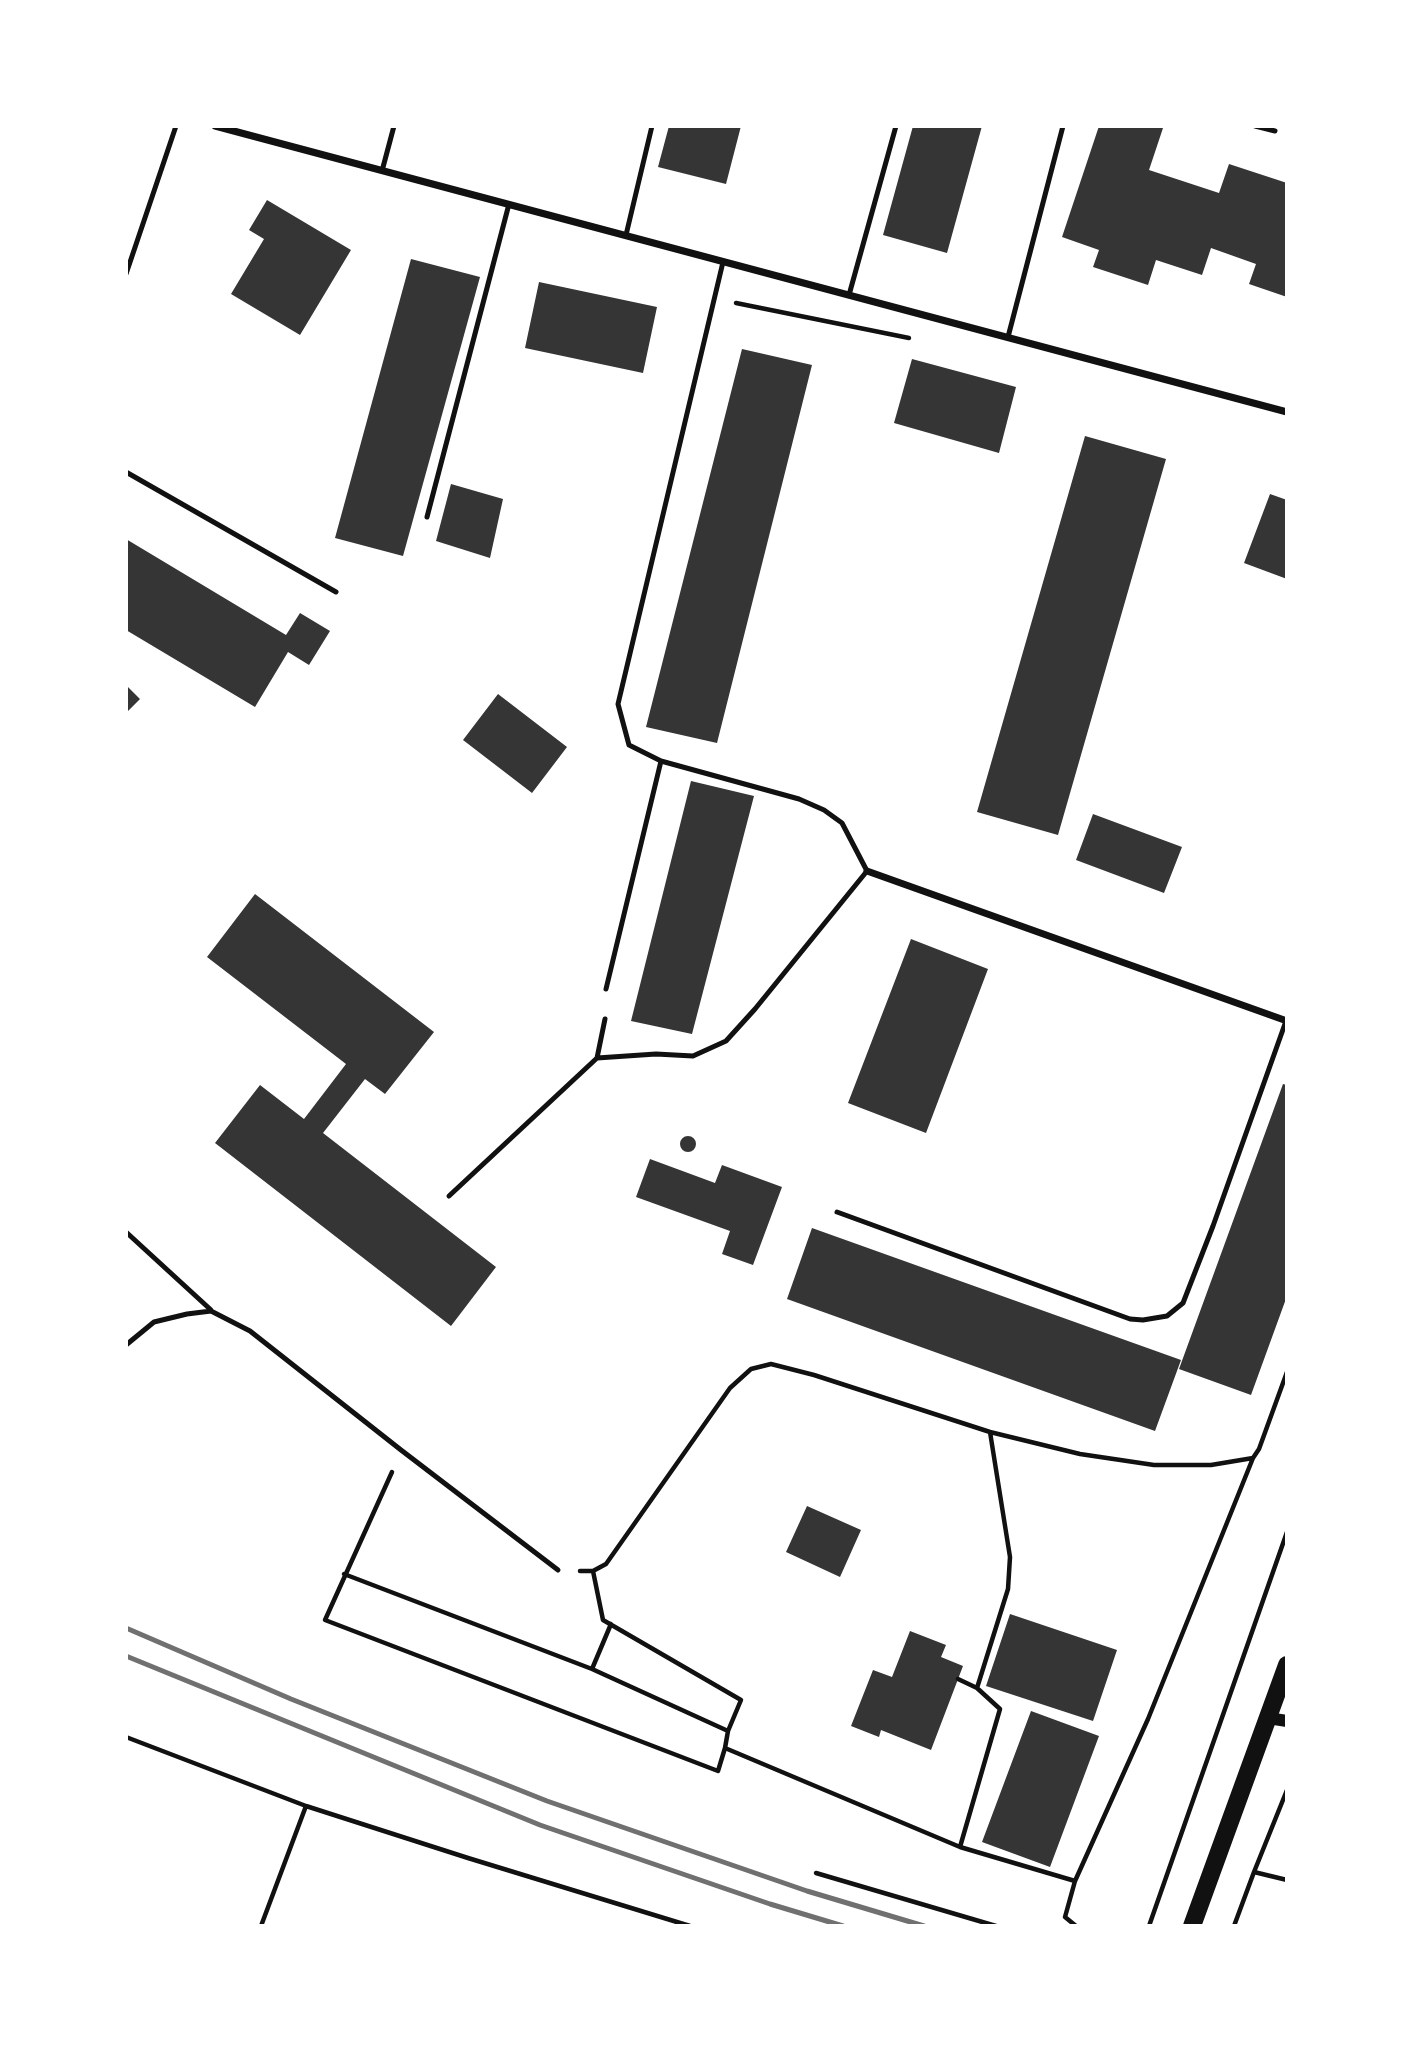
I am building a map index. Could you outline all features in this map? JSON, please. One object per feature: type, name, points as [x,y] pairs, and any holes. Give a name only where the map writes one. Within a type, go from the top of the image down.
[{"type":"main road","points":[[1192,1926],[1287,1665]]},
{"type":"street","points":[[215,126],[1287,412]]},
{"type":"street","points":[[867,872],[1286,1021]]},
{"type":"street","points":[[1268,1718],[1287,1721]]},
{"type":"lane","points":[[126,274],[176,126]]},
{"type":"lane","points":[[382,171],[394,126]]},
{"type":"lane","points":[[626,235],[652,126]]},
{"type":"lane","points":[[849,295],[896,126]]},
{"type":"lane","points":[[1008,337],[1063,126]]},
{"type":"lane","points":[[1255,126],[1275,131]]},
{"type":"lane","points":[[427,517],[509,204]]},
{"type":"lane","points":[[597,1059],[656,1054],[693,1056],[726,1041],[867,872],[842,823],[824,810],[799,799],[661,761],[629,745],[618,704],[723,262]]},
{"type":"lane","points":[[126,472],[336,592]]},
{"type":"lane","points":[[606,989],[661,761]]},
{"type":"lane","points":[[449,1196],[597,1059],[605,1019]]},
{"type":"lane","points":[[837,1212],[1130,1319],[1167,1316],[1183,1303],[1286,1021]]},
{"type":"lane","points":[[126,1232],[212,1311],[250,1331],[558,1570]]},
{"type":"lane","points":[[126,1345],[154,1322],[212,1311]]},
{"type":"path","points":[[558,1570],[593,1571],[606,1564],[730,1388],[751,1368],[771,1364],[814,1375],[990,1432],[1080,1454],[1154,1465],[1211,1465],[1253,1458]]},
{"type":"path","points":[[1076,1926],[1065,1917],[1075,1881],[1148,1720],[1253,1458],[1259,1449],[1287,1372]]},
{"type":"path","points":[[977,1688],[1007,1590],[1010,1558],[990,1432]]},
{"type":"path","points":[[401,1450],[325,1620],[718,1771],[728,1731],[741,1700],[603,1620],[593,1571]]},
{"type":"path","points":[[1149,1926],[1287,1532]]},
{"type":"path","points":[[344,1574],[592,1669],[728,1731]]},
{"type":"path","points":[[592,1669],[611,1624]]},
{"type":"path","points":[[958,1679],[977,1688],[1000,1709],[960,1847]]},
{"type":"path","points":[[126,1737],[306,1806],[690,1926]]},
{"type":"path","points":[[725,1748],[960,1847],[1075,1881]]},
{"type":"path","points":[[1234,1926],[1287,1790]]},
{"type":"path","points":[[261,1926],[306,1806]]},
{"type":"path","points":[[1254,1872],[1287,1880]]},
{"type":"path","points":[[816,1873],[996,1926]]},
{"type":"building","points":[[669,126],[741,126],[726,184],[658,167]]},
{"type":"building","points":[[913,126],[982,126],[947,253],[883,235]]},
{"type":"building","points":[[1099,126],[1163,128],[1149,170],[1219,193],[1229,164],[1287,183],[1287,297],[1249,284],[1256,264],[1211,248],[1202,275],[1156,260],[1148,285],[1093,267],[1099,250],[1062,237]]},
{"type":"building","points":[[267,200],[351,250],[300,335],[231,294],[264,239],[249,230]]},
{"type":"building","points":[[411,259],[480,277],[403,556],[335,538]]},
{"type":"building","points":[[539,282],[657,307],[643,373],[525,348]]},
{"type":"building","points":[[742,349],[812,365],[717,743],[646,727]]},
{"type":"building","points":[[912,359],[1016,387],[999,453],[894,423]]},
{"type":"building","points":[[1085,436],[1166,459],[1058,835],[977,812]]},
{"type":"building","points":[[451,484],[503,499],[490,558],[436,541]]},
{"type":"building","points":[[1270,494],[1287,500],[1287,579],[1244,563]]},
{"type":"building","points":[[126,539],[286,635],[300,613],[330,631],[309,665],[288,652],[255,707],[126,630]]},
{"type":"building","points":[[126,685],[140,699],[126,713]]},
{"type":"building","points":[[498,694],[567,747],[532,793],[463,740]]},
{"type":"building","points":[[691,781],[754,796],[692,1034],[631,1021]]},
{"type":"building","points":[[1093,814],[1182,847],[1164,893],[1076,860]]},
{"type":"building","points":[[255,894],[434,1032],[385,1094],[365,1079],[323,1133],[496,1267],[451,1326],[215,1143],[260,1085],[304,1119],[346,1064],[207,957]]},
{"type":"building","points":[[911,939],[988,969],[926,1133],[848,1103]]},
{"type":"building","points":[[1283,1084],[1287,1085],[1287,1296],[1251,1395],[1179,1369]]},
{"type":"building","points":[[685,1136],[691,1136],[696,1144],[694,1150],[685,1152],[680,1147],[680,1141]]},
{"type":"building","points":[[650,1159],[715,1183],[722,1165],[782,1187],[753,1265],[722,1254],[730,1231],[636,1197]]},
{"type":"building","points":[[812,1228],[1181,1360],[1155,1431],[787,1299]]},
{"type":"building","points":[[807,1506],[861,1530],[840,1577],[786,1552]]},
{"type":"building","points":[[1010,1614],[1117,1650],[1093,1721],[986,1686]]},
{"type":"building","points":[[910,1631],[946,1645],[941,1657],[963,1666],[931,1750],[881,1730],[879,1737],[851,1726],[873,1670],[892,1677]]},
{"type":"building","points":[[1031,1711],[1099,1736],[1050,1867],[982,1842]]},
{"type":"railway","points":[[126,1628],[291,1699],[547,1801],[807,1891],[924,1926]]},
{"type":"railway","points":[[126,1656],[540,1825],[770,1904],[843,1926]]}]
